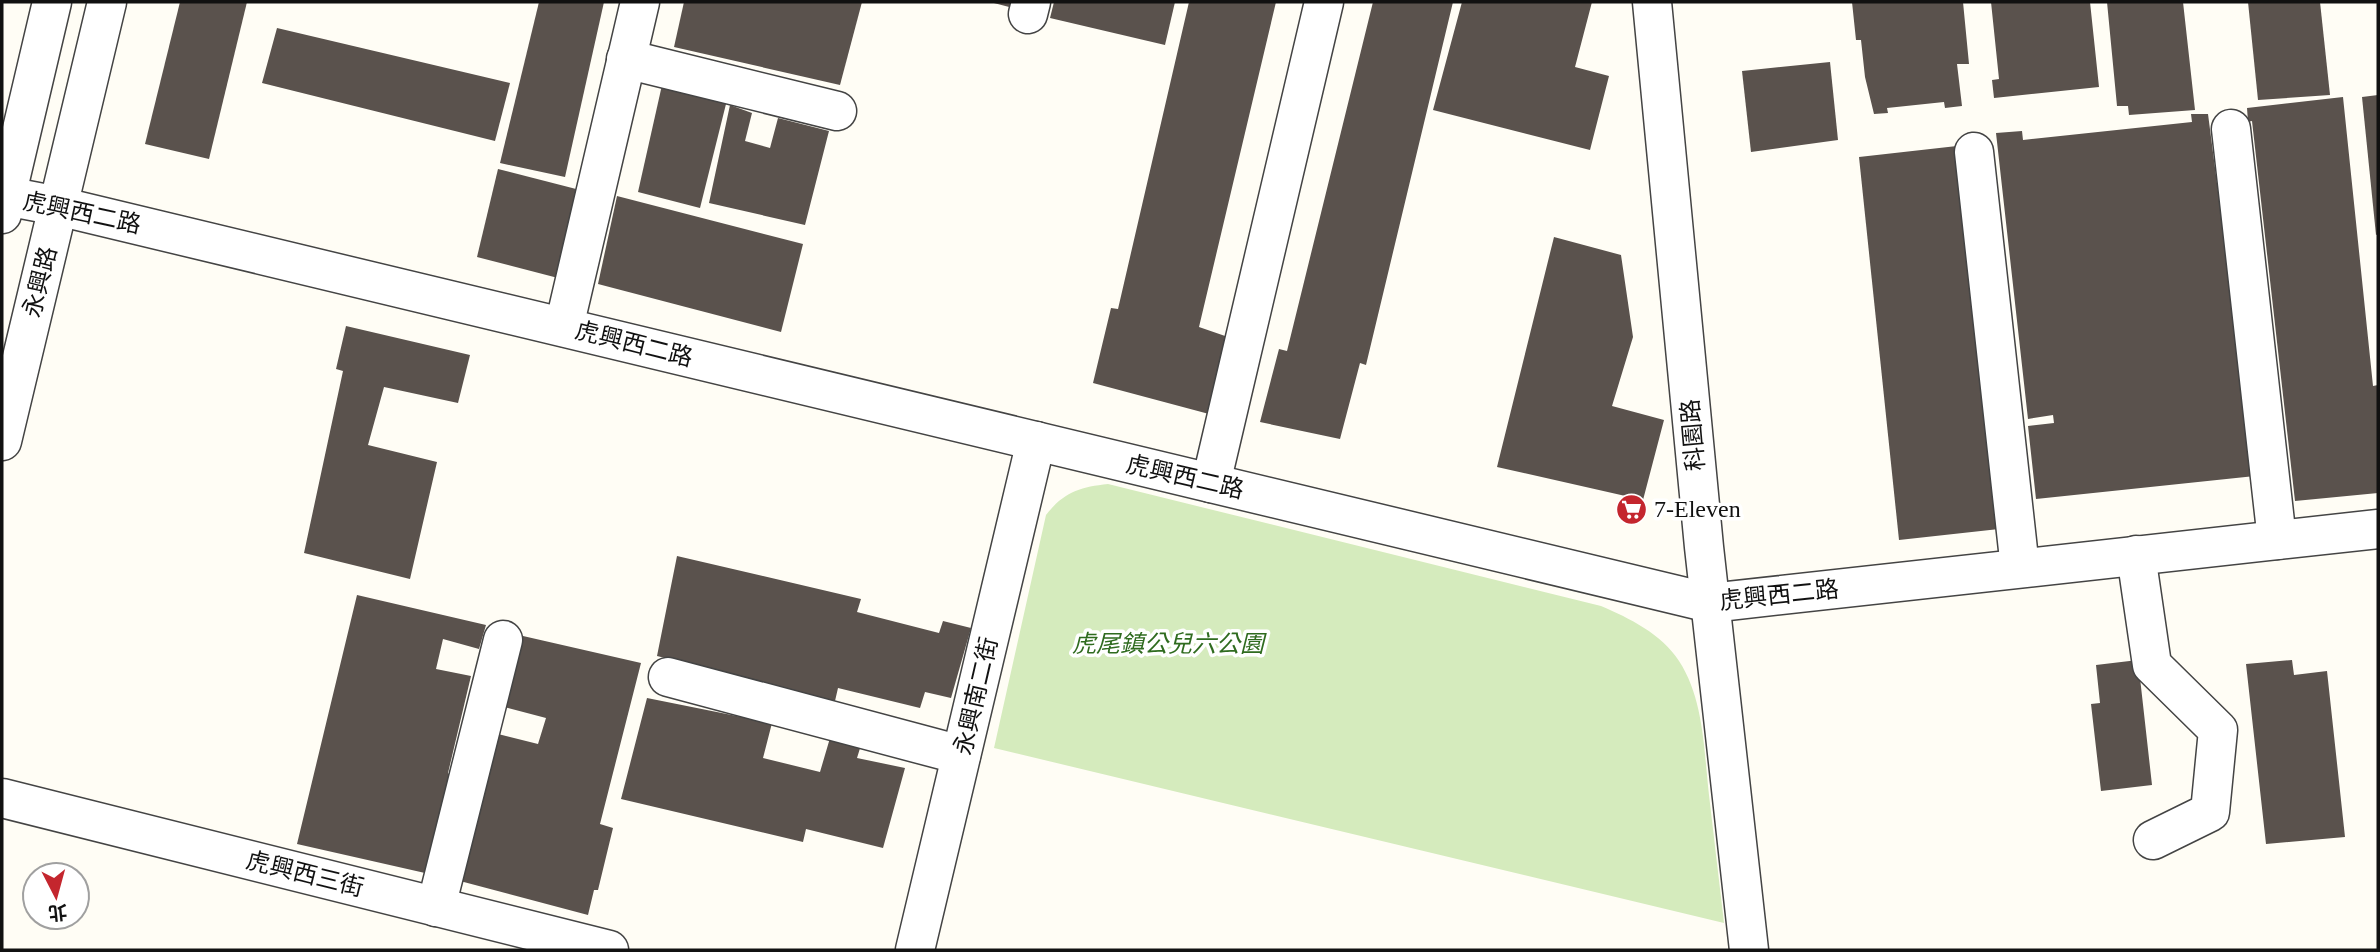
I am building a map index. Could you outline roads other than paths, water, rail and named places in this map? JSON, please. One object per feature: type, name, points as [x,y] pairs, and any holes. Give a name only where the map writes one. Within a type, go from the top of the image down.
[{"type":"street","points":[[4,205],[52,2]]},
{"type":"street","name":"永興路","points":[[2,441],[107,2]]},
{"type":"street","points":[[564,327],[640,2]]},
{"type":"street","points":[[1211,483],[1324,2]]},
{"type":"street","name":"科園路","points":[[1652,2],[1710,603],[1749,950]]},
{"type":"street","points":[[626,59],[837,111]]},
{"type":"street","points":[[2231,129],[2277,540]]},
{"type":"street","points":[[1974,152],[2020,568]]},
{"type":"street","name":"虎興西二路","points":[[4,205],[58,206],[1710,603],[2378,529]]},
{"type":"street","name":"永興南二街","points":[[915,950],[1036,441]]},
{"type":"street","points":[[2136,555],[2152,666],[2218,730],[2210,813],[2153,840]]},
{"type":"street","points":[[436,907],[503,640]]},
{"type":"street","points":[[668,677],[961,755]]},
{"type":"street","name":"虎興西三街","points":[[2,798],[608,950]]},
{"type":"place","name":"7-Eleven","points":[[1631,509]]},
{"type":"park label","name":"虎尾鎮公兒六公園","points":[[1168,644]]}]
